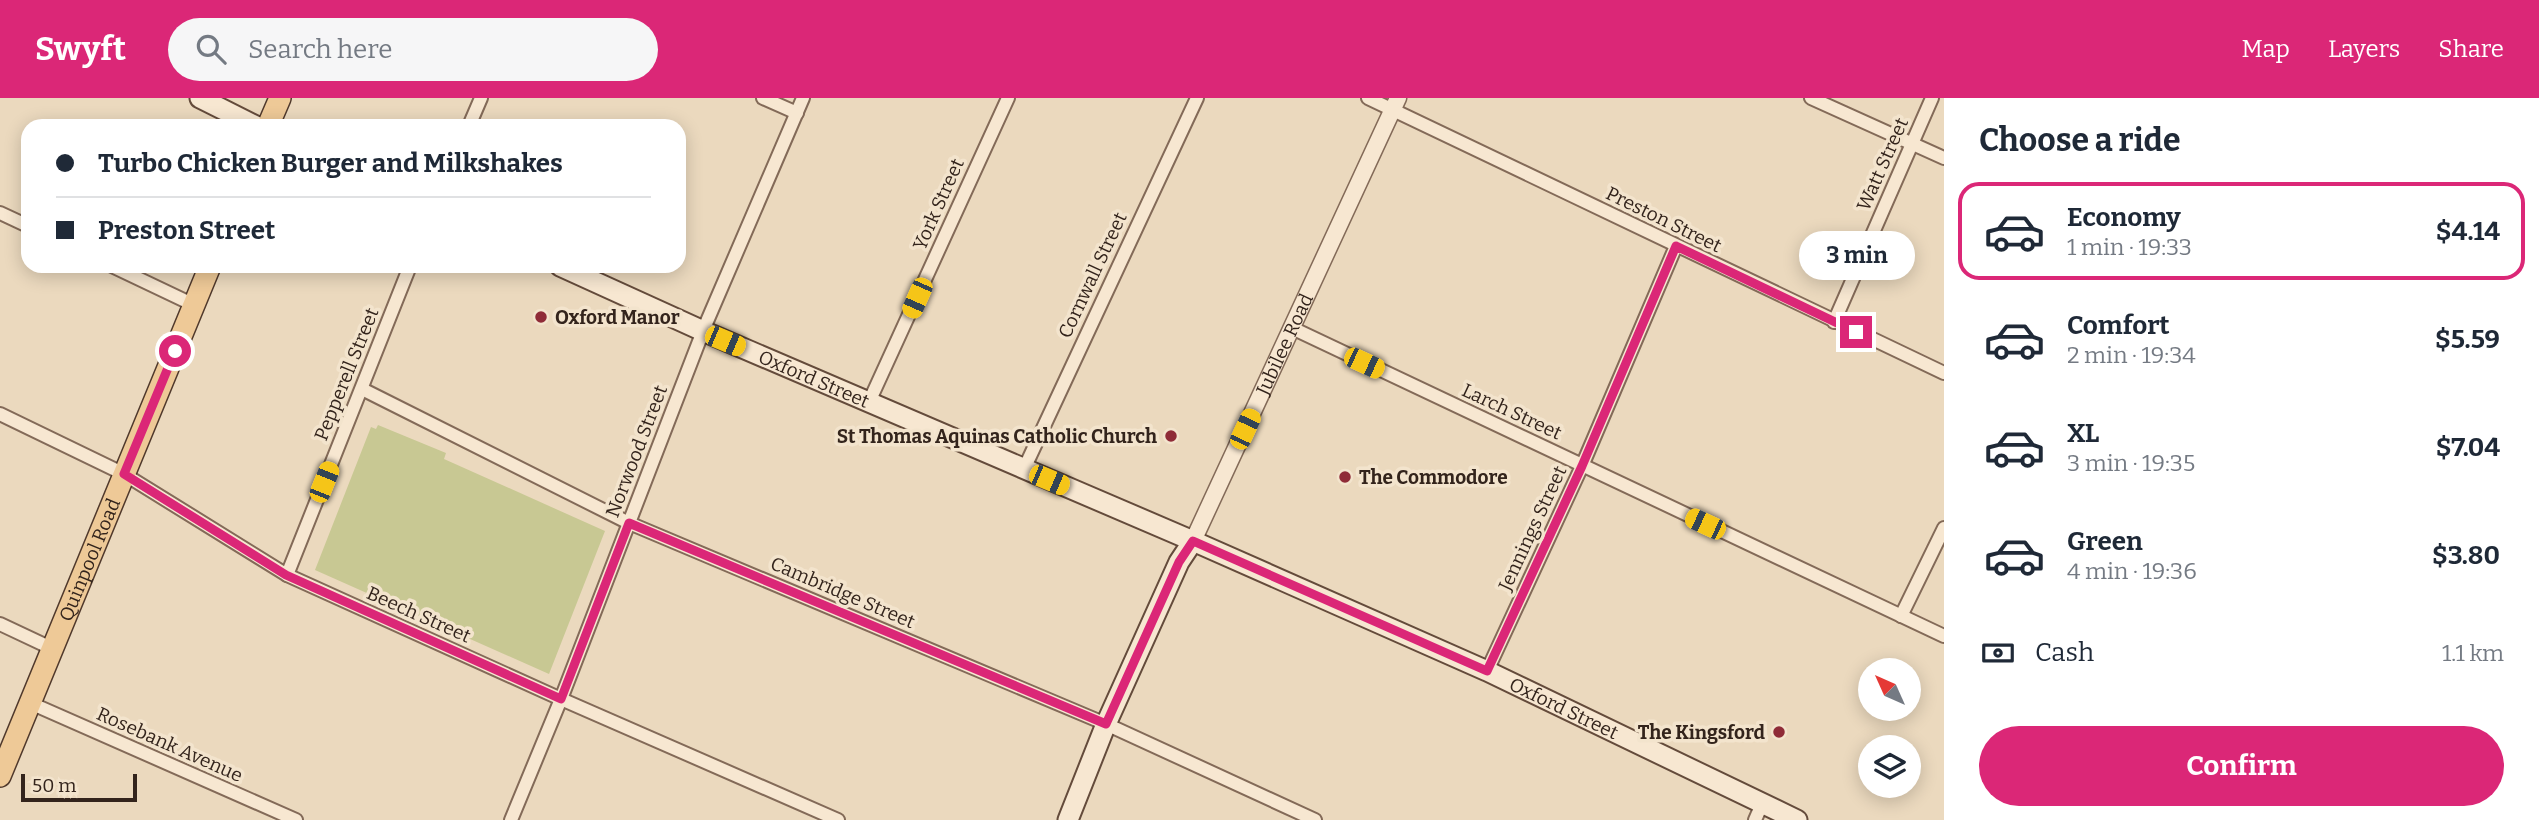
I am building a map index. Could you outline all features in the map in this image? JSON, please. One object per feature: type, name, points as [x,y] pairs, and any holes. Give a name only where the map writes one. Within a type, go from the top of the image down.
[{"type":"main road","points":[[200,98],[242,119]]},
{"type":"main road","points":[[271,119],[279,98]]},
{"type":"main road","name":"Quinpool Road","points":[[0,776],[207,273]]},
{"type":"main road","name":"Oxford Street","points":[[575,273],[1487,671],[1759,812],[1797,820]]},
{"type":"main road","name":"Jubilee Road","points":[[1068,820],[1106,724],[1179,562],[1193,541]]},
{"type":"street","points":[[472,119],[481,98]]},
{"type":"street","points":[[763,98],[797,113]]},
{"type":"street","name":"Norwood Street","points":[[511,820],[561,699],[703,331],[803,98]]},
{"type":"street","name":"York Street","points":[[869,402],[1008,98]]},
{"type":"street","name":"Cornwall Street","points":[[1024,469],[1197,98]]},
{"type":"street","name":"Preston Street","points":[[1368,98],[1395,104],[1676,246],[1944,373]]},
{"type":"street","points":[[1811,98],[1944,158]]},
{"type":"street","name":"Watt Street","points":[[1834,322],[1932,98]]},
{"type":"street","name":"Jubilee Road","points":[[1193,541],[1395,104]]},
{"type":"street","points":[[0,213],[21,223]]},
{"type":"street","name":"Jennings Street","points":[[1487,671],[1582,466],[1676,246]]},
{"type":"street","points":[[127,273],[194,305]]},
{"type":"street","name":"Pepperell Street","points":[[286,575],[407,273]]},
{"type":"street","name":"Larch Street","points":[[1292,328],[1944,636]]},
{"type":"street","name":"Cambridge Street","points":[[362,389],[629,523],[1106,724],[1315,820]]},
{"type":"street","name":"Beech Street","points":[[0,415],[124,474],[286,575],[838,820]]},
{"type":"street","points":[[1901,616],[1944,528]]},
{"type":"street","points":[[0,624],[51,648]]},
{"type":"street","name":"Rosebank Avenue","points":[[29,702],[296,820]]},
{"type":"green space","points":[[378,425],[446,453],[444,459],[605,531],[549,674],[315,570],[371,427],[376,429]]},
{"type":"place","name":"Oxford Manor","points":[[541,317]]},
{"type":"place","name":"St Thomas Aquinas Catholic Church","points":[[1171,436]]},
{"type":"place","name":"The Commodore","points":[[1345,477]]},
{"type":"place","name":"The Kingsford","points":[[1779,732]]},
{"type":"route","points":[[175,351],[124,474],[286,575],[561,699],[629,523],[1106,724],[1179,562],[1193,541],[1487,671],[1582,466],[1676,246],[1856,332]]}]
